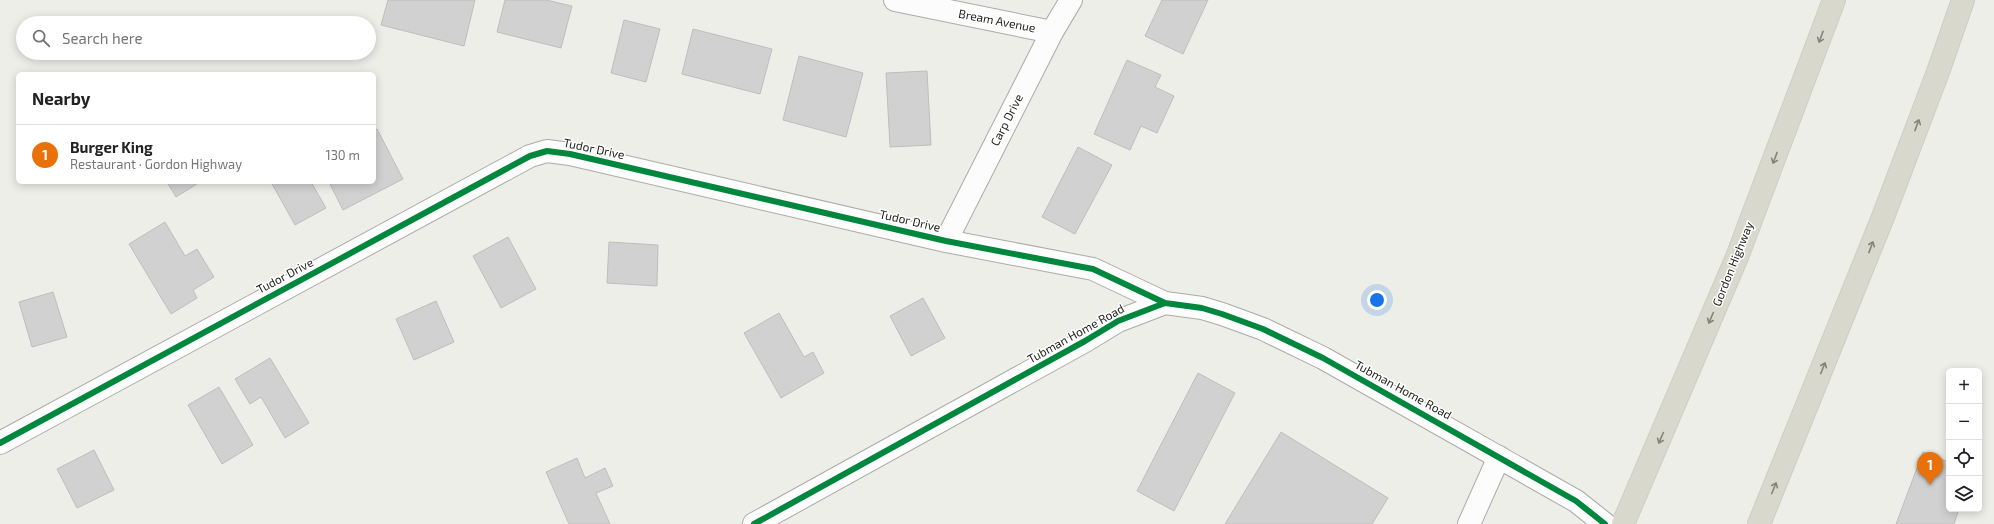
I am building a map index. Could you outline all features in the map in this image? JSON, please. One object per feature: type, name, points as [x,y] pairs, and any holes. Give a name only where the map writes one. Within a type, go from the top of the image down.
[{"type":"highway","name":"Gordon Highway","points":[[1623,524],[1737,257],[1834,0]]},
{"type":"highway","points":[[1759,524],[1883,217],[1938,72],[1963,0]]},
{"type":"street","name":"Bream Avenue","points":[[895,0],[1052,32]]},
{"type":"street","name":"Carp Drive","points":[[946,241],[1052,32],[1070,0]]},
{"type":"street","name":"Tudor Drive","points":[[0,443],[530,156],[548,151],[570,154],[946,241],[1093,269],[1165,303]]},
{"type":"street","name":"Tubman Home Road","points":[[754,524],[1085,341],[1118,321],[1165,303],[1202,308],[1263,329],[1323,358],[1576,501],[1605,524]]},
{"type":"street","points":[[1469,524],[1498,457]]},
{"type":"building","points":[[388,0],[475,0],[464,46],[381,25]]},
{"type":"building","points":[[505,0],[546,0],[572,6],[561,48],[497,32]]},
{"type":"building","points":[[1162,0],[1208,0],[1183,54],[1145,36]]},
{"type":"building","points":[[624,20],[660,29],[646,82],[611,73]]},
{"type":"building","points":[[693,29],[772,49],[760,94],[682,74]]},
{"type":"building","points":[[799,56],[863,73],[846,137],[783,120]]},
{"type":"building","points":[[1127,60],[1161,75],[1155,87],[1174,96],[1157,133],[1141,126],[1130,150],[1094,134]]},
{"type":"building","points":[[927,71],[931,145],[890,147],[886,73]]},
{"type":"building","points":[[377,129],[403,179],[343,210],[330,184],[376,184]]},
{"type":"building","points":[[1078,147],[1112,165],[1075,234],[1042,217]]},
{"type":"building","points":[[168,184],[197,184],[176,197]]},
{"type":"building","points":[[272,184],[312,184],[326,208],[295,225]]},
{"type":"building","points":[[165,222],[185,256],[197,249],[214,277],[193,290],[197,298],[171,314],[129,244]]},
{"type":"building","points":[[508,237],[536,289],[501,308],[473,256]]},
{"type":"building","points":[[609,242],[658,245],[657,286],[607,283]]},
{"type":"building","points":[[53,292],[67,337],[32,347],[19,302]]},
{"type":"building","points":[[923,298],[945,338],[911,356],[890,316]]},
{"type":"building","points":[[436,301],[454,342],[414,360],[396,319]]},
{"type":"building","points":[[779,313],[804,357],[813,352],[824,373],[781,398],[744,333]]},
{"type":"building","points":[[270,358],[309,423],[285,438],[261,397],[250,404],[235,379]]},
{"type":"building","points":[[1198,373],[1235,393],[1174,511],[1137,491]]},
{"type":"building","points":[[219,387],[253,445],[222,464],[188,405]]},
{"type":"building","points":[[1281,432],[1388,498],[1372,524],[1225,524]]},
{"type":"building","points":[[94,450],[114,490],[77,508],[57,469]]},
{"type":"building","points":[[1923,452],[1946,461],[1946,512],[1958,512],[1954,524],[1896,524]]},
{"type":"building","points":[[577,458],[585,478],[605,468],[613,486],[596,493],[610,524],[569,524],[546,472]]},
{"type":"cycle path","points":[[0,443],[530,156],[547,151],[570,154],[946,241],[1093,269],[1165,303]]},
{"type":"cycle path","points":[[754,524],[1085,341],[1118,321],[1165,303],[1202,308],[1222,314],[1263,329],[1323,358],[1576,501],[1605,524]]},
{"type":"place","name":"Burger King","points":[[1930,485]]}]
